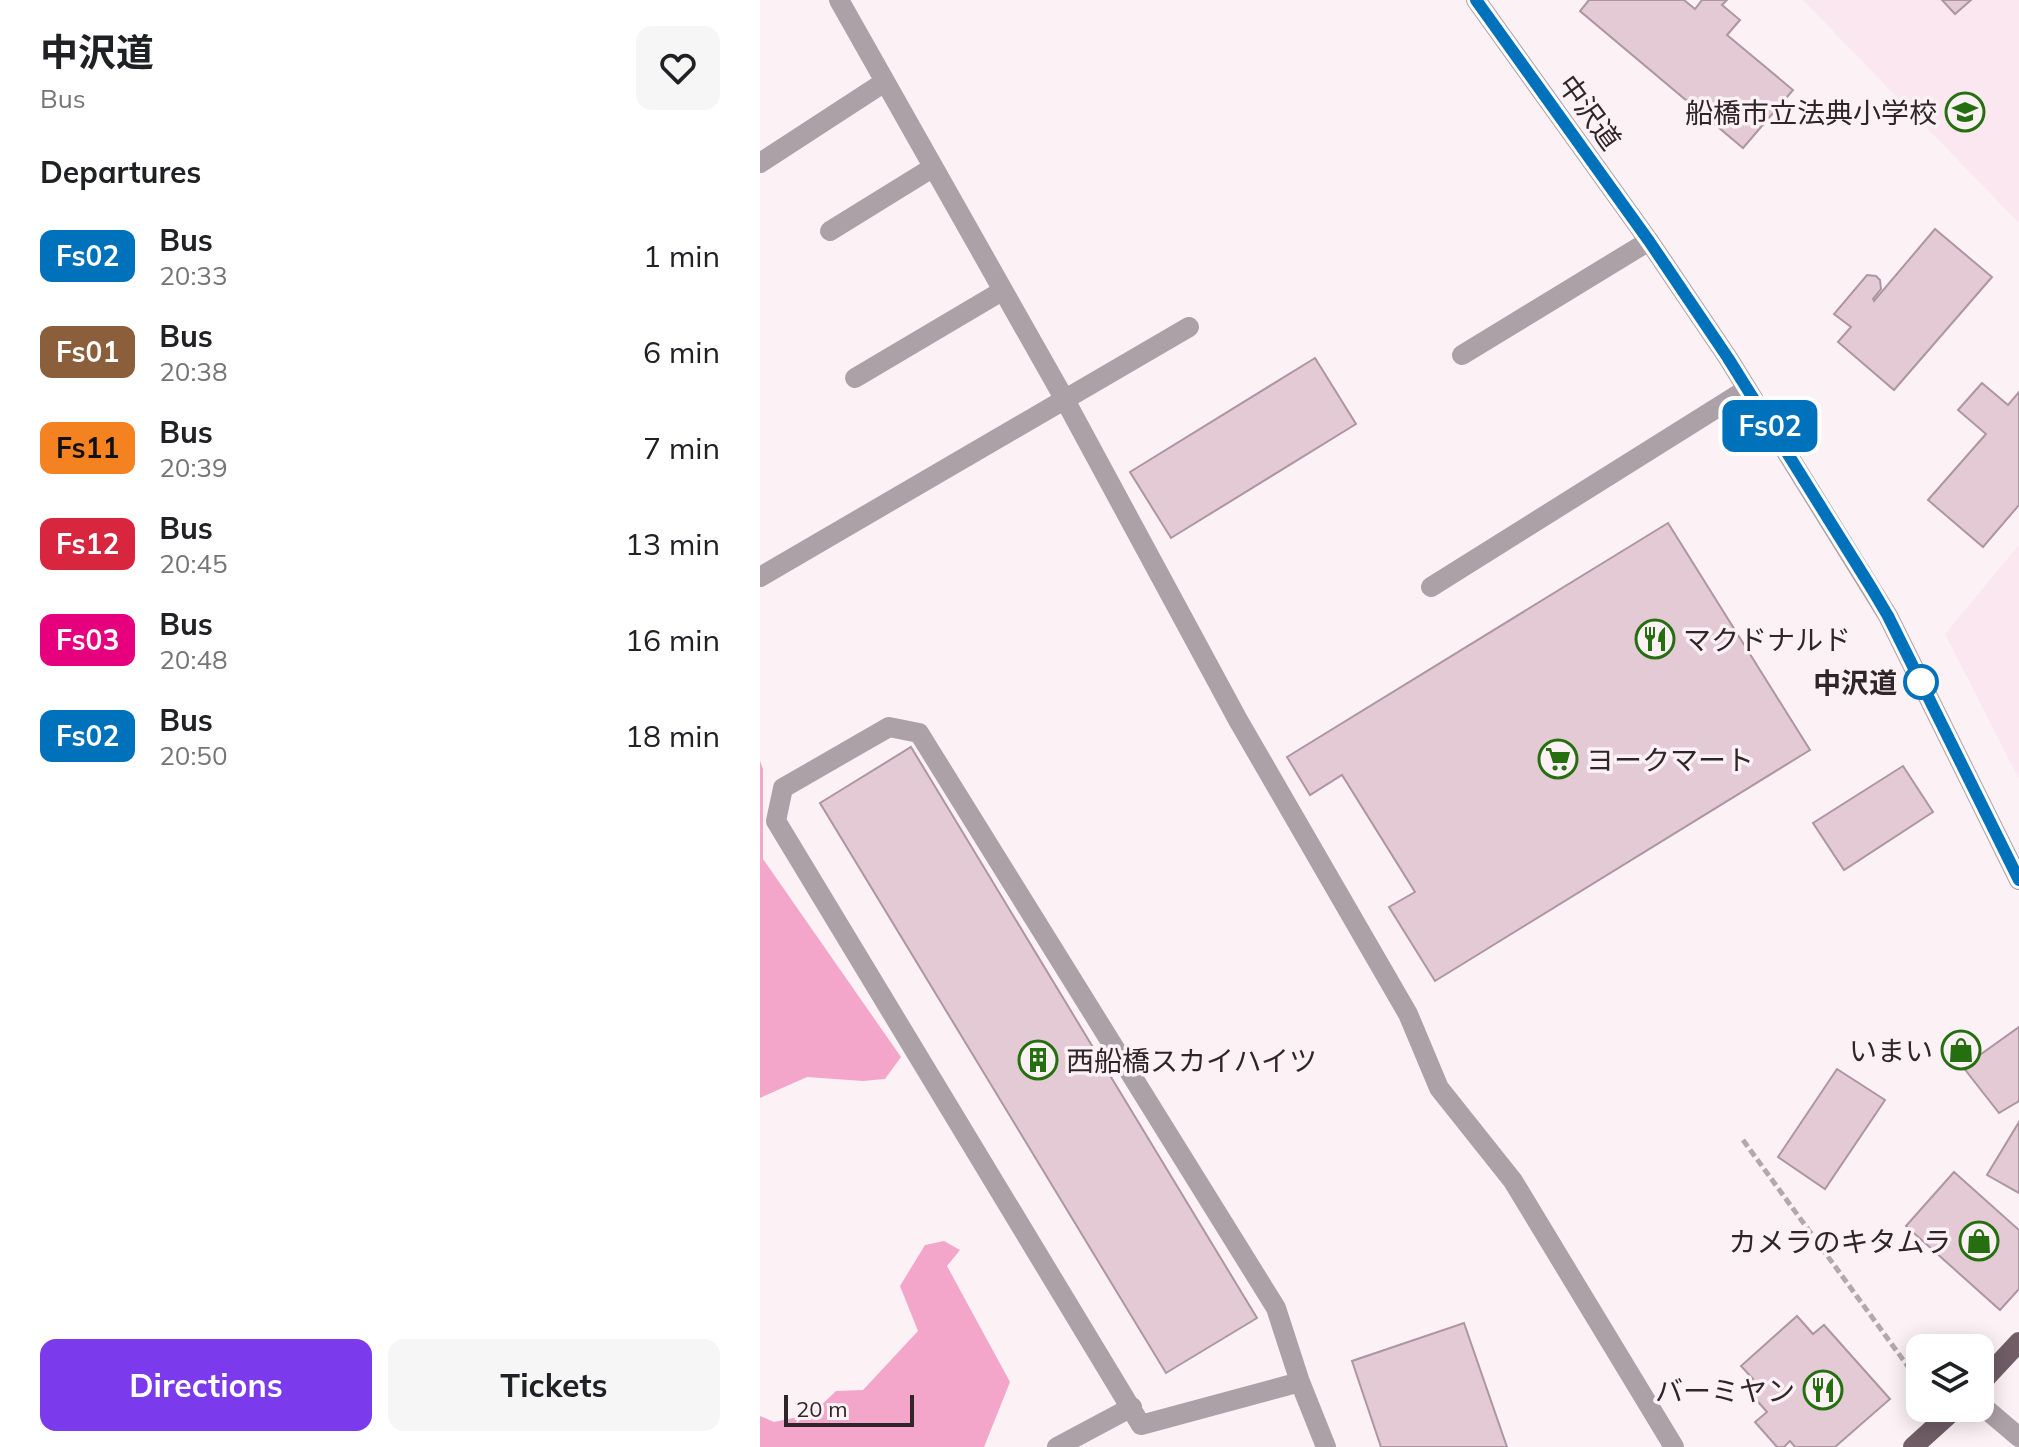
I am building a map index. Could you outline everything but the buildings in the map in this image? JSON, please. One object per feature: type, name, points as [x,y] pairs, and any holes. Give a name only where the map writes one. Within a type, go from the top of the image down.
[{"type":"main road","points":[[1994,1369],[2019,1342]]},
{"type":"main road","points":[[1913,1447],[1941,1422]]},
{"type":"street","points":[[839,0],[883,83],[1065,400],[1238,720],[1408,1014],[1439,1088],[1513,1181],[1674,1447]]},
{"type":"street","name":"中沢道","points":[[1476,0],[1649,241],[1747,389],[1888,616],[2019,880]]},
{"type":"street","points":[[760,163],[883,83]]},
{"type":"street","points":[[830,231],[932,168]]},
{"type":"street","points":[[1462,355],[1649,241]]},
{"type":"street","points":[[855,378],[1002,291]]},
{"type":"street","points":[[760,577],[1189,327]]},
{"type":"street","points":[[1431,587],[1747,389]]},
{"type":"street","points":[[1300,1382],[1141,1425],[776,821],[783,788],[889,727],[919,733],[1276,1308],[1300,1382],[1326,1447]]},
{"type":"street","points":[[1057,1447],[1132,1407]]},
{"type":"street","points":[[1994,1416],[2019,1437]]},
{"type":"path","points":[[1743,1140],[1906,1364]]},
{"type":"shaded area","name":"船橋市立法典小学校","points":[[1803,0],[2019,0],[2019,223]]},
{"type":"shaded area","points":[[2019,545],[2019,779],[1945,634]]},
{"type":"shaded area","points":[[760,761],[763,769],[763,859],[901,1057],[885,1079],[863,1081],[807,1077],[760,1098]]},
{"type":"shaded area","points":[[944,1241],[960,1250],[947,1266],[1010,1382],[984,1447],[760,1447],[760,1416],[774,1422],[812,1414],[836,1391],[863,1390],[918,1331],[900,1286],[925,1245]]},
{"type":"bus line","name":"Fs02","points":[[1476,0],[1649,241],[1728,358],[1872,589],[2019,880]]},
{"type":"place","name":"船橋市立法典小学校","points":[[1965,112]]},
{"type":"place","name":"マクドナルド","points":[[1655,639]]},
{"type":"place","name":"中沢道","points":[[1921,682]]},
{"type":"place","name":"ヨークマート","points":[[1558,759]]},
{"type":"place","name":"いまい","points":[[1961,1050]]},
{"type":"place","name":"西船橋スカイハイツ","points":[[1038,1060]]},
{"type":"place","name":"カメラのキタムラ","points":[[1979,1241]]},
{"type":"place","name":"バーミヤン","points":[[1823,1390]]}]
